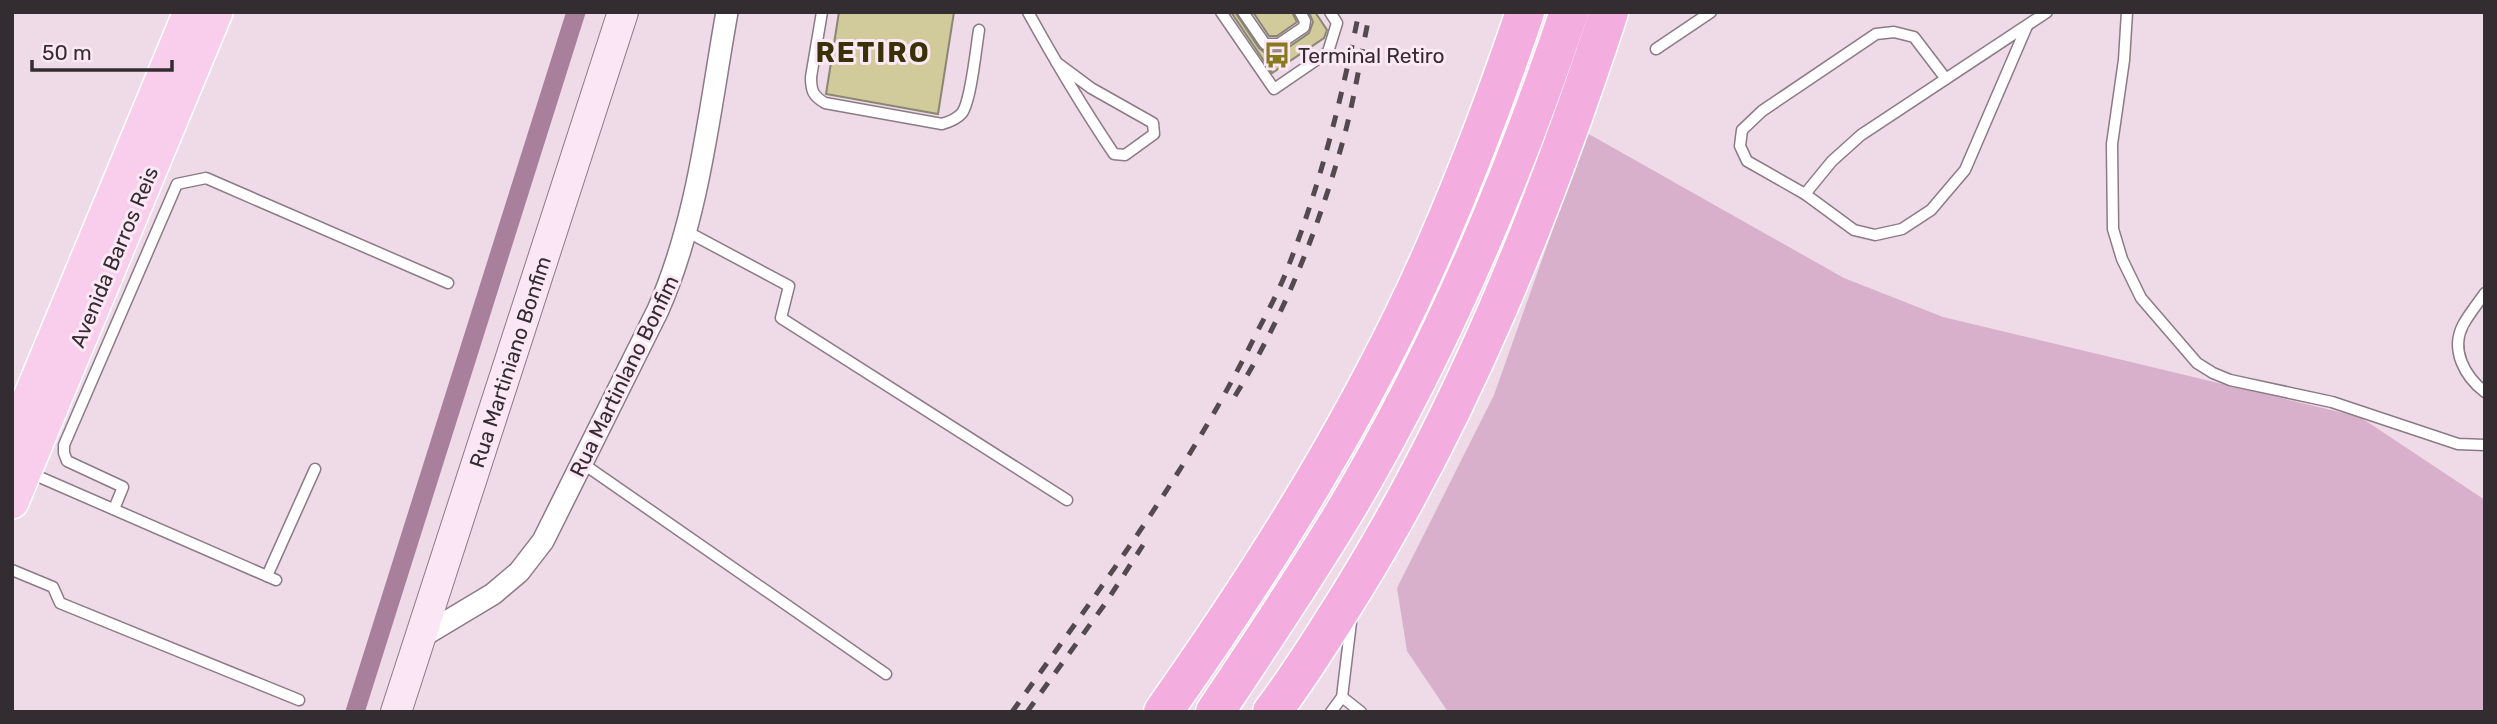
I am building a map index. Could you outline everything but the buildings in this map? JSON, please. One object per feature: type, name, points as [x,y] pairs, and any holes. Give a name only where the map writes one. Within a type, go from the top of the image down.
[{"type":"highway","points":[[1163,712],[1222,629],[1269,555],[1357,404],[1437,242],[1505,73],[1525,12]]},
{"type":"highway","points":[[1215,712],[1345,510],[1395,420],[1475,258],[1545,83],[1569,12]]},
{"type":"highway","points":[[1272,712],[1317,648],[1360,579],[1437,441],[1548,187],[1609,12]]},
{"type":"highway","points":[[1256,712],[1302,618],[1345,510]]},
{"type":"main road","name":"Avenida Barros Reis","points":[[13,436],[190,12]]},
{"type":"main road","name":"Avenida Barros Reis","points":[[12,502],[144,224],[216,12]]},
{"type":"street","name":"Rua Martiniano Bonfim","points":[[397,712],[623,12]]},
{"type":"street","name":"Rua Martinlano Bonfim","points":[[423,636],[493,594],[519,572],[543,541],[658,310],[675,271],[686,230],[727,12]]},
{"type":"lane","points":[[822,12],[811,77],[811,88],[815,97],[825,103],[942,124],[952,121],[962,113],[967,101],[979,30]]},
{"type":"lane","points":[[1028,12],[1075,96],[1114,154],[1125,155],[1154,134],[1153,123],[1091,88],[1056,62]]},
{"type":"lane","points":[[1221,12],[1274,89],[1328,52],[1337,23],[1330,12]]},
{"type":"lane","points":[[1243,12],[1261,40],[1274,46],[1304,27],[1305,21],[1300,12]]},
{"type":"lane","points":[[1656,49],[1711,12]]},
{"type":"lane","points":[[1805,194],[1832,161],[1861,135],[2047,12]]},
{"type":"lane","points":[[2127,12],[2124,60],[2112,144],[2113,229],[2122,259],[2141,298],[2197,363],[2213,373],[2230,380],[2332,402],[2458,444],[2485,446]]},
{"type":"lane","points":[[1945,79],[1914,37],[1894,33],[1876,34],[1762,111],[1742,130],[1740,146],[1747,161],[1805,194],[1854,230],[1875,235],[1902,229],[1931,210],[1965,170],[2028,25]]},
{"type":"lane","points":[[114,509],[123,487],[67,461],[64,445],[144,224],[177,184],[206,177],[448,283]]},
{"type":"lane","points":[[686,230],[789,286],[781,318],[1067,500]]},
{"type":"lane","points":[[2485,293],[2461,328],[2459,347],[2461,366],[2472,382],[2485,392]]},
{"type":"lane","points":[[582,463],[886,674]]},
{"type":"lane","points":[[25,471],[272,578],[315,470]]},
{"type":"lane","points":[[12,570],[53,587],[60,603],[299,700]]},
{"type":"lane","points":[[1331,712],[1342,697],[1347,640],[1360,579]]},
{"type":"lane","points":[[1342,697],[1361,712]]},
{"type":"shaded area","points":[[1587,133],[1844,278],[1943,317],[2360,417],[2485,500],[2485,712],[1448,712],[1407,651],[1397,588],[1494,395]]},
{"type":"waterway","points":[[355,712],[576,12]]},
{"type":"railway","points":[[1012,712],[1173,481],[1230,384],[1274,299],[1301,232],[1321,170],[1359,12]]},
{"type":"railway","points":[[1235,396],[1284,303],[1323,205],[1348,122],[1370,12]]},
{"type":"railway","points":[[1027,712],[1107,601],[1143,545]]},
{"type":"place","name":"Terminal Retiro","points":[[1277,55]]},
{"type":"district","name":"RETIRO","points":[[873,52]]}]
